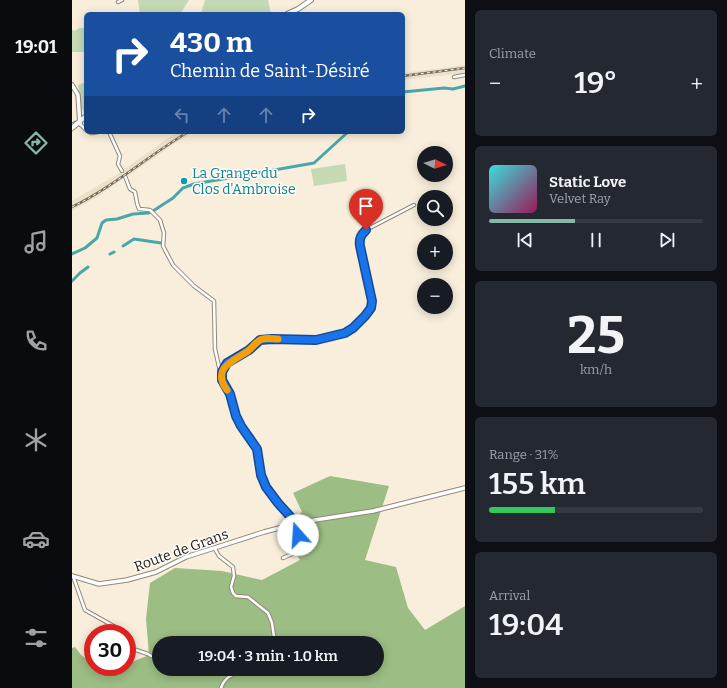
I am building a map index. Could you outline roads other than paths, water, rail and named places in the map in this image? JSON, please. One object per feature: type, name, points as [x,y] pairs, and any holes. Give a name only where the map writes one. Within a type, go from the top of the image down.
[{"type":"main road","points":[[291,12],[311,0]]},
{"type":"main road","points":[[72,129],[82,121]]},
{"type":"street","points":[[118,2],[122,0]]},
{"type":"street","points":[[454,77],[465,75]]},
{"type":"street","points":[[72,85],[77,93],[82,121]]},
{"type":"street","points":[[110,134],[120,156],[118,164],[122,170]]},
{"type":"street","points":[[125,176],[130,189],[135,192],[136,203],[139,209],[150,210],[160,220],[164,233],[163,246],[170,260],[194,286],[214,301],[216,349],[222,380],[232,398],[236,416],[241,426],[257,449],[261,475],[266,487],[297,524],[299,547],[292,554],[283,558]]},
{"type":"street","points":[[222,376],[227,363],[249,350],[260,340],[316,340],[345,333],[353,328],[371,308],[372,301],[359,240],[366,230],[414,204]]},
{"type":"street","name":"Route de Grans","points":[[72,576],[99,584],[127,580],[156,572],[186,558],[264,532],[297,524],[373,511],[465,488]]},
{"type":"street","points":[[215,548],[219,556],[233,567],[234,576],[231,587],[233,593],[236,596],[248,597],[268,613],[272,623],[274,636]]},
{"type":"street","points":[[72,576],[85,610],[110,624]]},
{"type":"street","points":[[136,650],[151,656]]},
{"type":"street","points":[[221,688],[223,682],[229,676]]},
{"type":"waterway","points":[[405,92],[444,88],[453,89],[465,86]]},
{"type":"waterway","points":[[153,211],[173,198],[183,188],[194,184],[314,163],[346,134]]},
{"type":"waterway","points":[[72,254],[85,248],[97,238],[102,223],[106,220],[117,219],[133,214],[149,213]]},
{"type":"waterway","points":[[123,246],[134,239],[161,243]]},
{"type":"waterway","points":[[110,254],[114,252]]},
{"type":"waterway","points":[[72,281],[88,267]]},
{"type":"railway","points":[[405,76],[465,68]]},
{"type":"railway","points":[[72,207],[116,181],[185,134]]},
{"type":"place","name":"La Grange du Clos d'Ambroise","points":[[184,181]]}]
